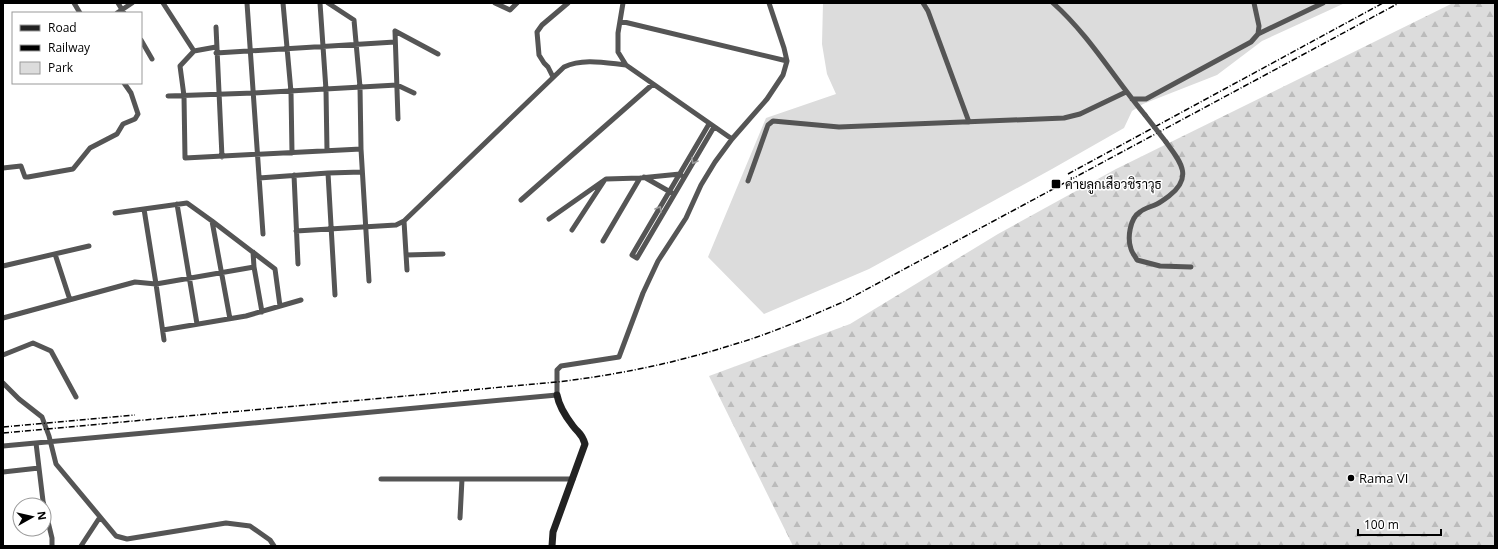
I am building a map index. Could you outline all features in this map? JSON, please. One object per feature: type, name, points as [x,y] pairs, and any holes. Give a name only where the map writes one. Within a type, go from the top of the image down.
[{"type":"street","points":[[74,3],[79,12]]},
{"type":"street","points":[[118,3],[123,11],[132,3]]},
{"type":"street","points":[[163,3],[194,51]]},
{"type":"street","points":[[247,3],[263,234]]},
{"type":"street","points":[[283,3],[291,92],[292,153]]},
{"type":"street","points":[[320,3],[326,90],[327,151]]},
{"type":"street","points":[[328,3],[354,20],[360,87],[362,172],[369,281]]},
{"type":"street","points":[[495,3],[510,10],[517,3]]},
{"type":"street","points":[[553,77],[539,55],[537,32],[542,25],[568,3]]},
{"type":"street","points":[[623,3],[618,33],[618,52],[626,65],[732,139]]},
{"type":"street","points":[[552,546],[553,532],[586,444],[583,435],[573,426],[559,404],[557,395],[557,370],[561,366],[619,357],[643,294],[658,262],[686,218],[701,185],[715,162],[732,139],[767,99],[783,75],[787,61],[769,3]]},
{"type":"street","points":[[923,3],[928,10],[969,122]]},
{"type":"street","points":[[1053,3],[1064,13],[1090,43],[1179,160],[1183,172],[1182,184],[1174,192],[1158,204],[1139,212],[1132,221],[1130,234],[1131,248],[1137,260],[1160,266],[1191,267]]},
{"type":"street","points":[[1254,3],[1259,26],[1258,34]]},
{"type":"street","points":[[1132,99],[1146,99],[1251,42],[1258,34],[1323,3]]},
{"type":"street","points":[[620,21],[787,61]]},
{"type":"street","points":[[216,27],[222,157]]},
{"type":"street","points":[[398,119],[395,31],[438,54]]},
{"type":"street","points":[[142,42],[152,59]]},
{"type":"street","points":[[361,149],[258,156],[185,158],[184,96],[180,66],[194,51],[251,50],[395,42]]},
{"type":"street","points":[[296,231],[396,226],[404,221],[564,67],[572,62],[583,61],[626,65]]},
{"type":"street","points":[[3,168],[21,166],[25,177],[72,169],[90,148],[117,134],[123,124],[134,119],[138,114],[131,93],[125,84]]},
{"type":"street","points":[[521,200],[654,84]]},
{"type":"street","points":[[168,96],[254,94],[397,86],[414,93]]},
{"type":"street","points":[[748,181],[768,125],[773,121],[840,127],[1073,117],[1126,92]]},
{"type":"street","points":[[651,228],[637,258],[632,255],[651,228],[711,125]]},
{"type":"street","points":[[260,178],[362,172]]},
{"type":"street","points":[[328,173],[335,295]]},
{"type":"street","points":[[294,175],[298,264]]},
{"type":"street","points":[[549,219],[606,179],[682,175]]},
{"type":"street","points":[[642,177],[672,193]]},
{"type":"street","points":[[603,241],[642,177]]},
{"type":"street","points":[[572,230],[606,179]]},
{"type":"street","points":[[115,214],[187,203],[275,269],[280,306]]},
{"type":"street","points":[[176,204],[197,324]]},
{"type":"street","points":[[144,209],[164,340]]},
{"type":"street","points":[[212,221],[230,319]]},
{"type":"street","points":[[404,221],[407,270]]},
{"type":"street","points":[[3,266],[89,246]]},
{"type":"street","points":[[253,252],[254,267],[262,312]]},
{"type":"street","points":[[55,254],[70,300]]},
{"type":"street","points":[[406,255],[443,254]]},
{"type":"street","points":[[3,318],[135,282],[156,284],[254,267]]},
{"type":"street","points":[[162,330],[230,319],[262,312],[301,300]]},
{"type":"street","points":[[3,354],[33,343],[51,352],[76,397]]},
{"type":"street","points":[[3,383],[19,399],[42,417],[56,464],[116,536],[127,539],[226,523],[250,526],[270,540],[274,546]]},
{"type":"street","points":[[3,446],[557,395]]},
{"type":"street","points":[[36,443],[43,501],[52,538],[52,546]]},
{"type":"street","points":[[3,472],[39,468]]},
{"type":"street","points":[[381,479],[573,479]]},
{"type":"street","points":[[460,518],[462,479]]},
{"type":"street","points":[[81,546],[100,516]]},
{"type":"green space","name":"ค่ายลูกเสือวชิราวุธ","points":[[823,3],[1345,3],[1262,41],[1217,75],[1143,104],[1132,111],[1124,128],[869,269],[764,314],[708,257],[766,118],[836,94],[827,74],[822,44]]},
{"type":"green space","points":[[1453,3],[1495,3],[1495,546],[793,546],[709,376],[850,324],[998,234],[1116,169]]},
{"type":"railway","points":[[1068,174],[1383,3]]},
{"type":"railway","points":[[3,433],[557,382],[646,368],[746,341],[843,302],[1399,3]]},
{"type":"railway","points":[[3,427],[135,415]]},
{"type":"place","name":"ค่ายลูกเสือวชิราวุธ","points":[[1056,184]]},
{"type":"place","name":"Rama VI","points":[[1351,478]]}]
